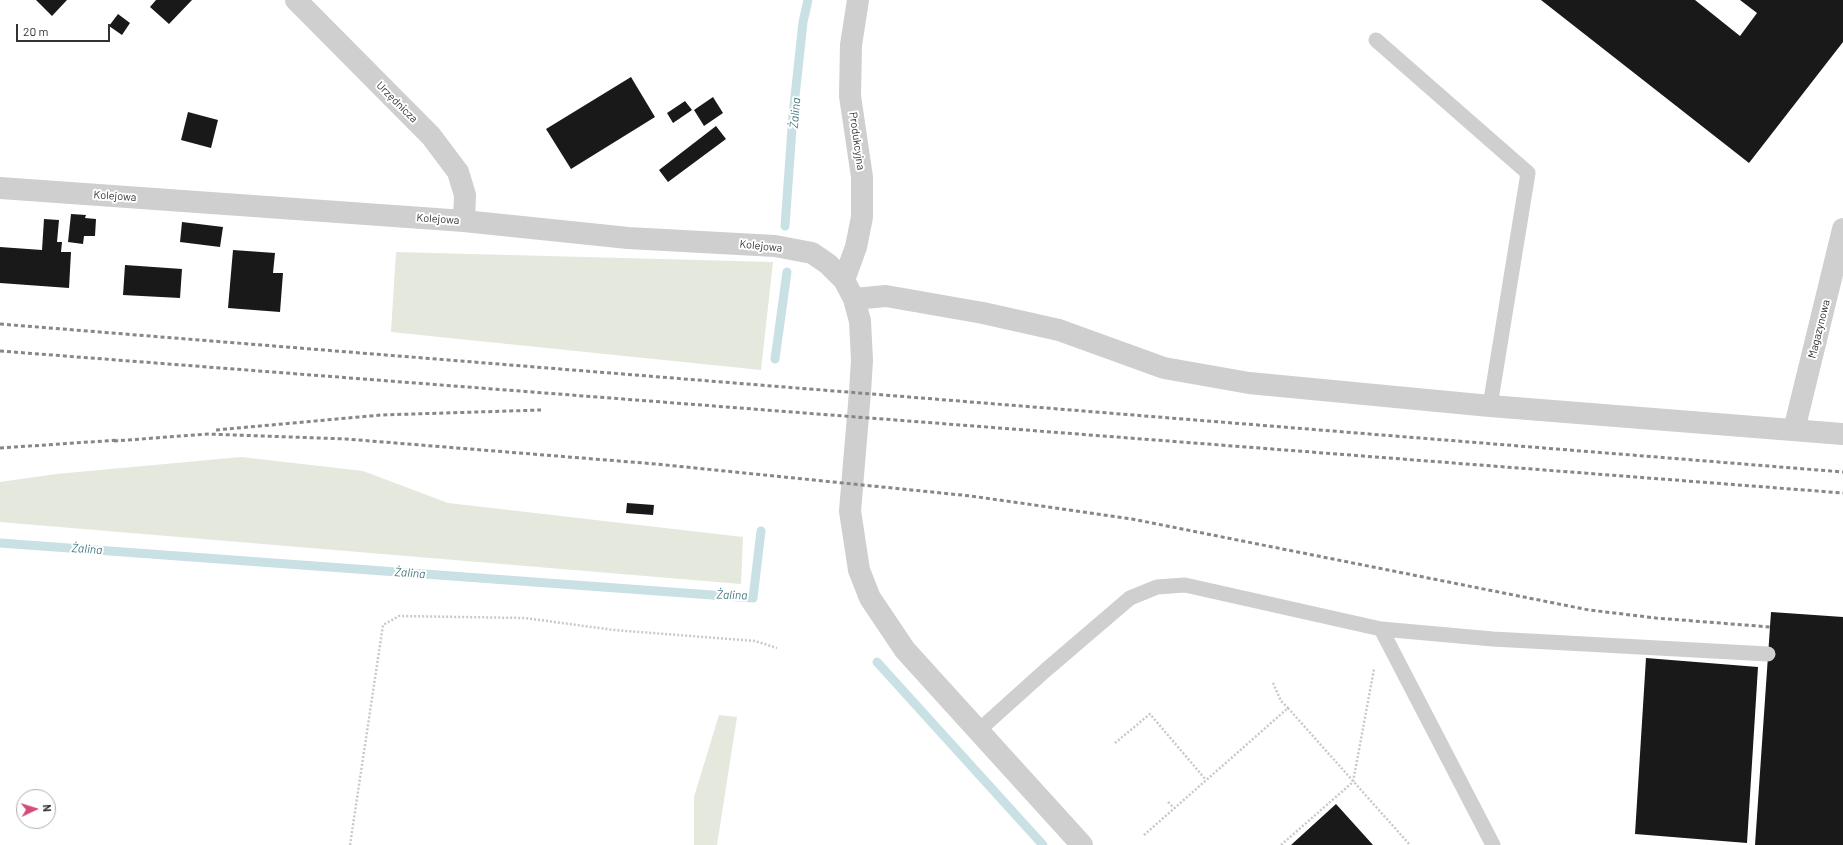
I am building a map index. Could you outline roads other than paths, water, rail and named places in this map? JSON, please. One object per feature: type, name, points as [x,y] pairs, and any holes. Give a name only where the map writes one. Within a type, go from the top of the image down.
[{"type":"street","name":"Produkcyjna","points":[[849,290],[862,217],[862,176],[850,96],[851,45],[858,0]]},
{"type":"street","name":"Urzędnicza","points":[[306,3],[431,136],[458,172],[465,195],[464,220]]},
{"type":"street","name":"Kolejowa","points":[[0,188],[464,220],[628,238],[775,246],[812,253],[828,264],[849,290]]},
{"type":"street","name":"Magazynowa","points":[[1794,430],[1843,229]]},
{"type":"street","points":[[1082,845],[905,650],[870,598],[859,570],[850,511],[862,360],[860,321],[849,290],[983,313],[1059,330],[1164,368],[1249,383],[1490,406],[1843,434]]},
{"type":"lane","points":[[1376,40],[1528,173],[1490,406]]},
{"type":"lane","points":[[978,731],[1130,598],[1157,587],[1185,585],[1381,629],[1493,639],[1768,654]]},
{"type":"lane","points":[[1381,629],[1493,845]]},
{"type":"waterway","name":"Żalina","points":[[785,226],[793,115],[803,22],[808,0]]},
{"type":"waterway","name":"Żalina","points":[[775,359],[787,272]]},
{"type":"waterway","name":"Żalina","points":[[0,543],[753,598],[761,531]]},
{"type":"waterway","points":[[877,662],[1043,845]]},
{"type":"railway","points":[[0,324],[1843,472]]},
{"type":"railway","points":[[0,351],[1843,493]]},
{"type":"railway","points":[[216,430],[381,415],[541,410]]},
{"type":"railway","points":[[114,441],[208,434],[346,439],[656,464],[971,496],[1132,519],[1589,610],[1656,618],[1770,627]]},
{"type":"railway","points":[[0,448],[119,440]]}]
